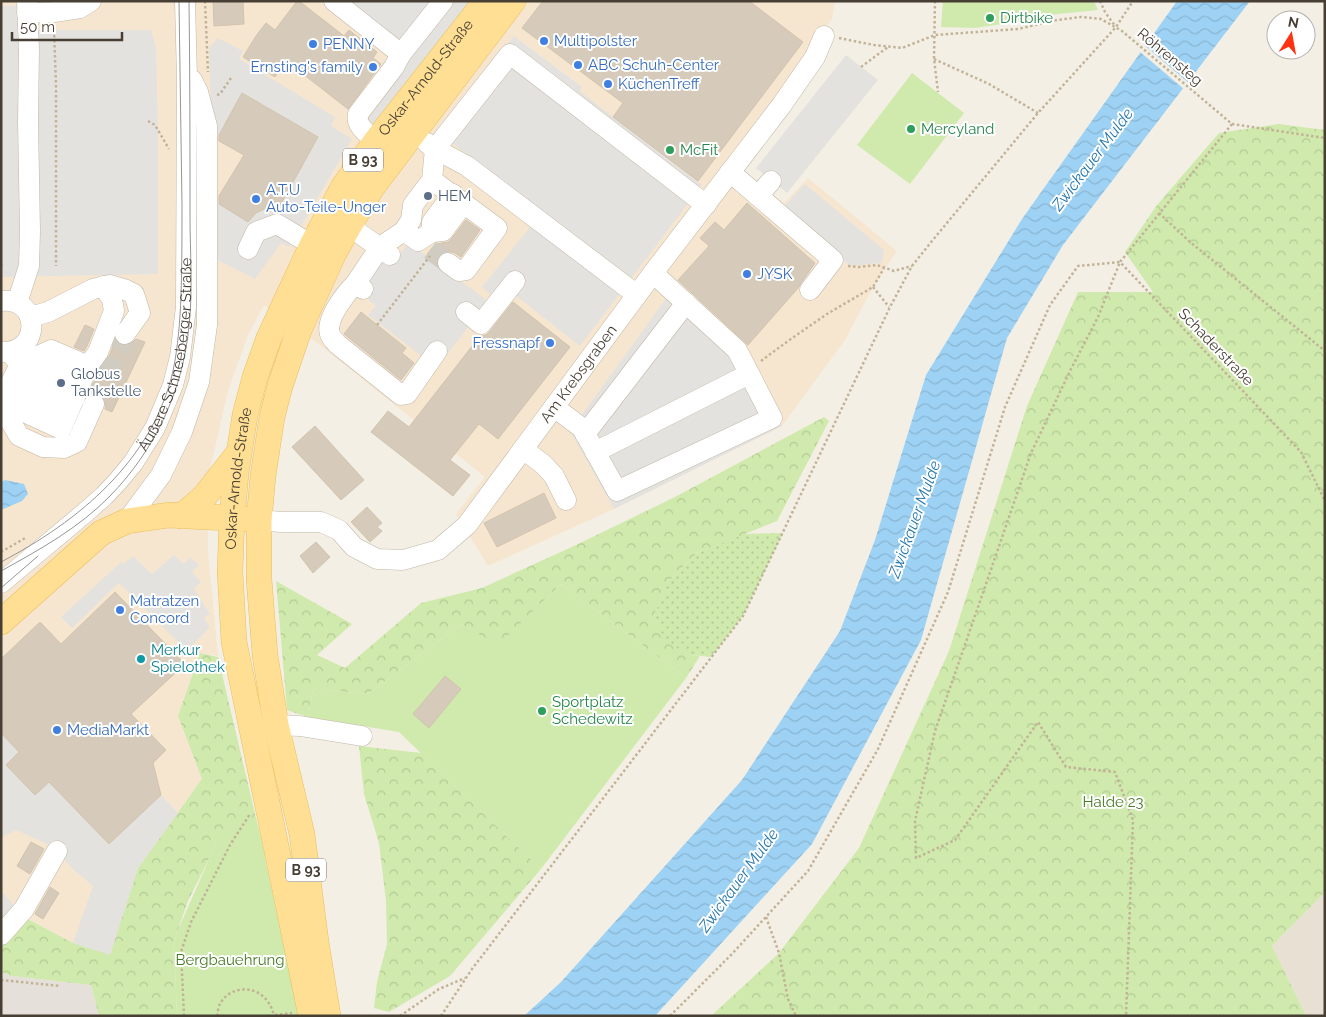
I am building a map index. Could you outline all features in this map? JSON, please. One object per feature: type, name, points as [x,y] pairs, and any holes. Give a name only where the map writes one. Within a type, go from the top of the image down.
[{"type":"main road","name":"Oskar-Arnold-Straße","points":[[311,1016],[234,642],[230,572],[232,518],[236,473],[245,415],[268,338],[312,245],[344,186],[376,141],[486,1]]},
{"type":"main road","name":"Oskar-Arnold-Straße","points":[[328,1016],[302,834],[276,726],[265,655],[258,579],[259,520],[263,476],[272,417],[280,386],[299,330],[333,255],[349,226],[371,189],[513,1]]},
{"type":"main road","points":[[182,516],[206,496],[239,453]]},
{"type":"main road","name":"Äußere Schneeberger Straße","points":[[1,622],[101,534],[127,521],[168,515],[259,520]]},
{"type":"street","points":[[16,307],[29,266],[29,49],[27,7],[54,12],[80,8],[91,1]]},
{"type":"street","name":"Äußere Schneeberger Straße","points":[[127,521],[161,475],[182,432],[199,382],[207,325],[206,126],[198,92],[180,48],[174,25],[172,1]]},
{"type":"street","name":"Äußere Schneeberger Straße","points":[[1,583],[87,511],[119,480],[133,463],[155,428],[174,385],[180,357],[186,308],[186,1]]},
{"type":"street","points":[[334,1],[401,54]]},
{"type":"street","points":[[376,141],[359,125],[358,114],[394,67],[401,54],[443,1]]},
{"type":"street","name":"Am Krebsgraben","points":[[259,520],[320,522],[339,530],[354,547],[377,559],[403,560],[438,550],[467,525],[653,273],[786,99],[815,57],[824,36]]},
{"type":"street","points":[[435,149],[510,54],[706,205]]},
{"type":"street","points":[[414,133],[435,149],[467,166],[637,295]]},
{"type":"street","points":[[435,149],[448,191],[443,231],[386,252],[359,286],[346,293],[335,312],[330,327],[330,335],[337,344],[401,395],[407,394],[437,351]]},
{"type":"street","points":[[730,172],[833,260],[810,290]]},
{"type":"street","points":[[758,196],[772,181]]},
{"type":"street","points":[[421,238],[423,214],[448,191]]},
{"type":"street","points":[[448,191],[497,228],[466,270],[459,271],[448,263]]},
{"type":"street","points":[[248,249],[256,232],[277,224],[312,245]]},
{"type":"street","points":[[349,226],[386,252]]},
{"type":"street","points":[[554,407],[582,428],[617,491],[772,418],[737,350],[653,273]]},
{"type":"street","points":[[466,312],[481,324],[515,281]]},
{"type":"street","points":[[16,307],[48,312],[103,286],[110,285],[124,288],[134,294],[140,314],[125,334]]},
{"type":"street","points":[[10,356],[24,412],[61,429],[78,390],[98,352],[114,311],[112,300],[103,286]]},
{"type":"street","points":[[585,434],[686,303]]},
{"type":"street","points":[[16,307],[32,325],[28,341],[10,356],[4,397],[8,416],[19,436],[43,447],[64,448],[77,442],[94,404]]},
{"type":"street","points":[[10,356],[51,350],[78,390]]},
{"type":"street","points":[[10,356],[36,380],[78,390]]},
{"type":"street","points":[[595,452],[748,373]]},
{"type":"street","points":[[523,449],[544,465],[554,476],[566,500]]},
{"type":"street","points":[[276,726],[300,726],[362,736]]},
{"type":"street","points":[[1,936],[24,908],[57,851]]},
{"type":"path","points":[[935,1],[934,59],[938,92]]},
{"type":"path","points":[[1100,1],[1105,12],[1116,27]]},
{"type":"path","points":[[441,1016],[472,968],[743,616],[890,307],[912,266],[1038,113],[1116,27],[1133,1]]},
{"type":"path","points":[[54,12],[56,266]]},
{"type":"path","points":[[824,36],[902,48],[935,35],[1018,29],[1057,20],[1101,19],[1116,27]]},
{"type":"path","name":"Röhrensteg","points":[[1116,27],[1232,124]]},
{"type":"path","points":[[861,67],[888,46]]},
{"type":"path","points":[[934,59],[989,84],[1038,113]]},
{"type":"path","points":[[214,96],[220,94],[231,78]]},
{"type":"path","points":[[148,121],[155,125],[172,154]]},
{"type":"path","points":[[1126,1016],[1133,820],[1115,772],[1066,767],[1038,722],[956,840],[916,858],[915,821],[935,731],[1031,452],[1098,317],[1120,262],[1232,124],[1325,138]]},
{"type":"path","points":[[1158,213],[1190,242],[1325,351]]},
{"type":"path","points":[[376,325],[421,238]]},
{"type":"path","points":[[833,260],[843,266],[877,265],[894,271],[912,266]]},
{"type":"path","points":[[670,1016],[731,955],[808,871],[878,749],[948,592],[1005,407],[1050,305],[1078,266],[1120,262]]},
{"type":"path","name":"Schaderstraße","points":[[1120,262],[1301,452],[1325,501]]},
{"type":"path","points":[[1,264],[2,268]]},
{"type":"path","points":[[748,373],[827,314],[873,287],[884,268]]},
{"type":"path","points":[[873,287],[890,307]]},
{"type":"path","points":[[1,552],[30,536]]},
{"type":"path","points":[[184,1016],[181,952],[191,922],[230,845],[265,793]]},
{"type":"path","points":[[766,917],[779,952],[788,999],[796,1016]]},
{"type":"path","points":[[400,1016],[439,989],[466,978]]},
{"type":"path","points":[[1,980],[60,986]]},
{"type":"path","points":[[217,1016],[220,1004],[225,997],[232,992],[241,990],[250,990],[266,998],[274,1016]]},
{"type":"shaded area","points":[[1,1],[835,1],[832,19],[729,160],[784,203],[808,178],[897,251],[873,287],[845,340],[782,426],[614,509],[488,566],[456,514],[485,477],[317,343],[264,305],[248,335],[228,391],[208,478],[208,551],[218,656],[200,653],[178,716],[202,779],[138,868],[110,955],[73,943],[27,918],[1,947]]},
{"type":"shaded area","points":[[346,1],[470,1],[374,125],[364,116],[413,53]]},
{"type":"shaded area","points":[[35,5],[36,30],[151,30],[156,48],[158,274],[1,277],[1,6]]},
{"type":"shaded area","points":[[514,36],[582,87],[580,91],[702,185],[580,346],[506,288],[496,300],[482,287],[542,212],[439,133]]},
{"type":"shaded area","points":[[218,38],[243,51],[239,59],[335,117],[331,126],[352,139],[289,247],[281,243],[255,279],[217,260],[215,202],[248,222],[256,213],[266,208],[277,211],[318,138],[243,93],[216,140],[212,140],[209,48]]},
{"type":"shaded area","points":[[846,55],[878,80],[787,193],[756,168]]},
{"type":"shaded area","points":[[805,184],[884,250],[882,263],[850,266],[796,219],[784,206]]},
{"type":"shaded area","points":[[409,243],[488,301],[437,368],[368,315],[376,306],[359,292],[384,259],[402,251]]},
{"type":"shaded area","points":[[673,289],[756,368],[782,426],[614,509],[570,431]]},
{"type":"shaded area","points":[[174,555],[184,564],[190,557],[199,565],[192,572],[201,582],[194,589],[210,614],[204,618],[210,627],[187,651],[119,583],[72,628],[61,617],[121,562],[124,564],[133,556],[152,574]]},
{"type":"shaded area","points":[[1,733],[19,752],[7,765],[35,795],[49,782],[109,843],[161,795],[178,813],[138,868],[110,955],[73,943],[93,886],[74,870],[51,846],[16,830],[4,836],[1,841]]},
{"type":"shaded area","points":[[1,891],[19,911],[1,929]]},
{"type":"shaded area","points":[[1325,892],[1325,1016],[1306,1016],[1272,946]]},
{"type":"shaded area","points":[[1,972],[12,976],[91,985],[99,1016],[1,1016]]},
{"type":"green space","name":"Dirtbike","points":[[943,1],[1094,1],[1098,10],[1058,14],[974,28],[941,27]]},
{"type":"green space","name":"Mercyland","points":[[912,73],[964,113],[910,184],[857,145]]},
{"type":"green space","name":"Halde 23","points":[[1279,124],[1325,130],[1325,892],[1272,946],[1306,1016],[711,1016],[779,953],[859,848],[949,651],[1027,406],[1078,292],[1153,292],[1125,252],[1157,205],[1219,133]]},
{"type":"green space","points":[[824,417],[829,421],[777,521],[697,553],[668,582],[654,615],[665,642],[690,655],[700,656],[686,678],[561,584],[498,646],[461,624],[368,694],[313,689],[308,717],[287,710],[276,581],[352,624],[317,655],[345,668],[421,603],[482,588],[576,545],[675,497]]},
{"type":"green space","points":[[783,533],[743,616],[711,657],[690,655],[664,642],[654,615],[668,582],[697,553],[743,534]]},
{"type":"green space","points":[[561,584],[686,678],[541,869],[399,732],[308,717],[313,689],[368,694],[461,624],[498,645]]},
{"type":"green space","points":[[200,653],[218,657],[265,856],[216,841],[188,901],[173,949],[177,1016],[99,1016],[91,985],[12,976],[1,972],[1,947],[26,918],[73,943],[110,954],[138,868],[202,779],[178,716]]},
{"type":"green space","points":[[359,746],[421,753],[541,869],[450,976],[389,1012],[374,1008],[377,982],[387,944],[386,901],[379,843],[364,794]]},
{"type":"green space","name":"Bergbauehrung","points":[[242,818],[258,826],[299,1016],[177,1016],[173,949],[177,932],[216,841]]},
{"type":"water","name":"Zwickauer Mulde","points":[[1177,1],[1250,1],[1063,245],[1007,338],[921,640],[812,844],[655,1016],[524,1016],[561,982],[742,780],[840,631],[875,540],[926,375],[1022,219]]},
{"type":"water","points":[[5,480],[24,484],[28,494],[22,501],[1,510],[1,482]]},
{"type":"pier","points":[[1143,44],[1190,84],[1185,90],[1139,51]]},
{"type":"building","points":[[213,1],[243,1],[244,24],[214,26]]},
{"type":"building","points":[[297,1],[344,36],[349,30],[377,52],[373,58],[381,64],[348,109],[285,60],[275,77],[243,57],[266,23],[275,30]]},
{"type":"building","points":[[543,1],[749,1],[803,42],[698,181],[613,117],[623,103],[522,28]]},
{"type":"building","points":[[242,93],[318,137],[277,211],[266,208],[256,213],[248,222],[219,204],[219,196],[244,155],[219,141],[219,135]]},
{"type":"building","name":"JYSK","points":[[747,203],[815,263],[799,287],[748,345],[678,280],[709,246],[700,238],[715,222],[724,230]]},
{"type":"building","points":[[466,220],[480,230],[461,257],[449,251],[443,252],[436,261],[427,254],[436,244],[448,242]]},
{"type":"building","points":[[513,302],[570,347],[498,439],[479,424],[450,460],[470,475],[453,496],[371,432],[388,411],[409,427],[480,336],[486,335],[490,331]]},
{"type":"building","points":[[361,312],[406,348],[402,353],[414,363],[401,380],[344,334]]},
{"type":"building","points":[[85,325],[94,329],[84,351],[74,347]]},
{"type":"building","points":[[136,339],[145,342],[112,412],[105,409],[106,402],[99,393],[93,392],[89,394],[98,372],[109,357],[115,340],[124,346],[130,345]]},
{"type":"building","points":[[315,426],[364,480],[341,500],[292,447]]},
{"type":"building","points":[[544,493],[556,518],[497,547],[484,523]]},
{"type":"building","points":[[367,507],[382,523],[377,527],[382,531],[370,542],[351,522]]},
{"type":"building","points":[[316,542],[330,557],[313,573],[300,556]]},
{"type":"building","points":[[115,592],[185,664],[131,714],[166,750],[153,763],[161,795],[109,844],[49,782],[35,795],[6,765],[19,752],[1,733],[1,659],[40,622],[61,644]]},
{"type":"building","points":[[445,676],[461,689],[429,728],[413,714]]},
{"type":"building","points":[[31,842],[44,849],[30,874],[17,866]]},
{"type":"building","points":[[50,887],[59,893],[43,919],[35,914]]},
{"type":"tunnel","points":[[430,250],[448,263]]},
{"type":"tunnel","points":[[94,404],[125,334]]},
{"type":"tram line","points":[[1,562],[58,528],[108,485],[130,460],[148,433],[163,403],[175,362],[181,296],[182,205],[179,1]]},
{"type":"tram line","points":[[1,571],[72,528],[110,496],[126,478],[153,439],[173,396],[186,350],[191,299],[189,1]]},
{"type":"tram line","points":[[1,588],[38,556]]},
{"type":"place","name":"Dirtbike","points":[[990,18]]},
{"type":"place","name":"Multipolster","points":[[544,41]]},
{"type":"place","name":"PENNY","points":[[313,44]]},
{"type":"place","name":"ABC Schuh-Center","points":[[578,65]]},
{"type":"place","name":"Ernsting's family","points":[[373,67]]},
{"type":"place","name":"KüchenTreff","points":[[608,84]]},
{"type":"place","name":"Mercyland","points":[[911,129]]},
{"type":"place","name":"McFit","points":[[670,150]]},
{"type":"place","name":"HEM","points":[[428,196]]},
{"type":"place","name":"A.T.U Auto-Teile-Unger","points":[[256,199]]},
{"type":"place","name":"JYSK","points":[[747,274]]},
{"type":"place","name":"Fressnapf","points":[[550,343]]},
{"type":"place","name":"Globus Tankstelle","points":[[61,383]]},
{"type":"place","name":"Matratzen Concord","points":[[120,610]]},
{"type":"place","name":"Merkur Spielothek","points":[[141,659]]},
{"type":"place","name":"Sportplatz Schedewitz","points":[[542,711]]},
{"type":"place","name":"MediaMarkt","points":[[57,730]]}]
